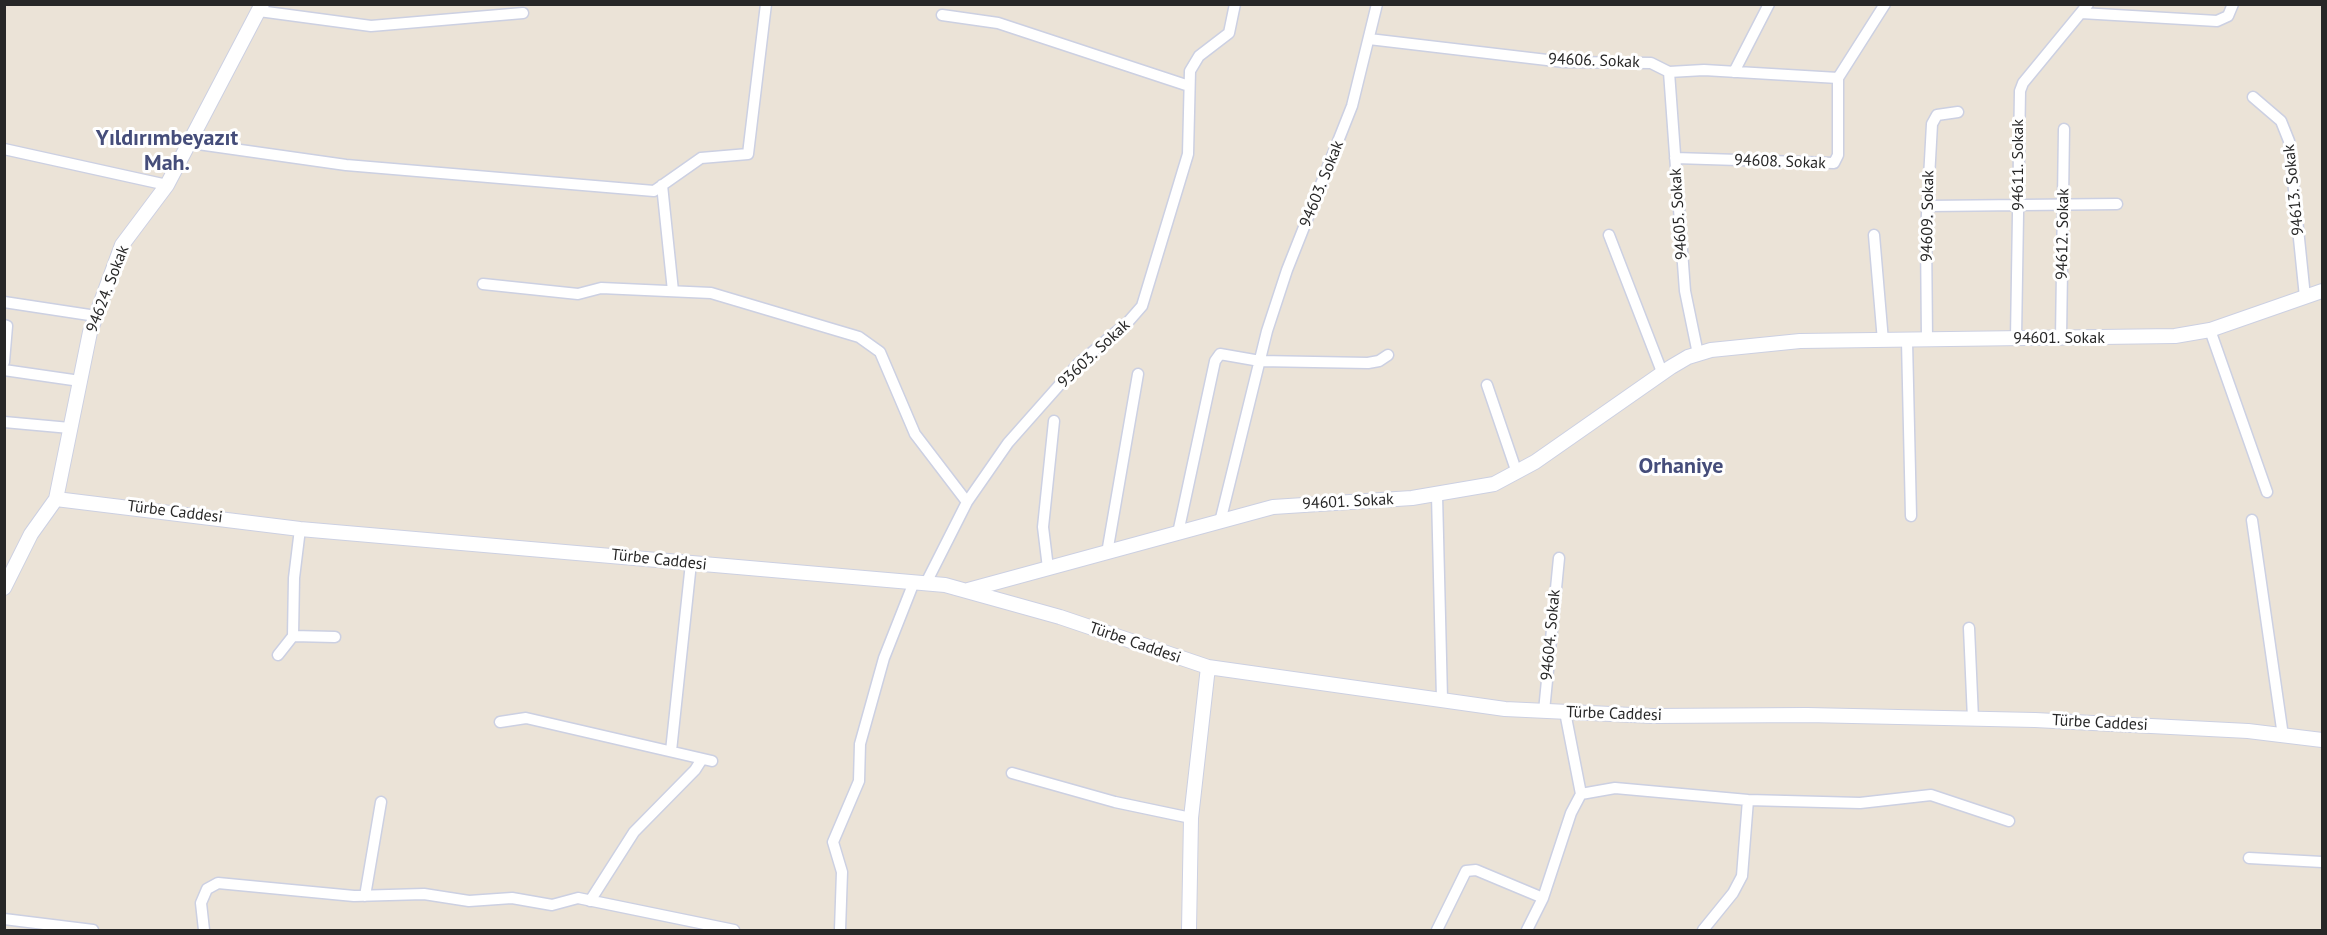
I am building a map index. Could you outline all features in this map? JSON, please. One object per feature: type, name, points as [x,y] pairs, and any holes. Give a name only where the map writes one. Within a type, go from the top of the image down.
[{"type":"street","points":[[191,143],[346,165],[524,182],[654,191],[702,158],[748,154],[766,4]]},
{"type":"street","name":"93603. Sokak","points":[[840,930],[842,872],[833,842],[859,782],[860,744],[884,658],[920,582],[967,502],[1021,428],[1078,364],[1128,322],[1142,306],[1188,154],[1189,86],[1193,62],[1229,33],[1235,4]]},
{"type":"street","name":"94603. Sokak","points":[[1220,522],[1260,361],[1287,270],[1340,141],[1370,39],[1377,4]]},
{"type":"street","points":[[1734,72],[1769,4]]},
{"type":"street","points":[[1838,78],[1885,4]]},
{"type":"street","name":"94611. Sokak","points":[[2016,338],[2020,91],[2023,83],[2085,9],[2217,21],[2229,16],[2233,4]]},
{"type":"street","points":[[260,8],[372,26],[523,13]]},
{"type":"street","name":"94624. Sokak","points":[[56,498],[96,316],[122,245],[167,185],[260,8]]},
{"type":"street","points":[[942,15],[998,23],[1189,86]]},
{"type":"street","name":"94606. Sokak","points":[[1370,39],[1564,62],[1651,63],[1668,72],[1690,70],[1838,78]]},
{"type":"street","name":"94605. Sokak","points":[[1668,72],[1686,304],[1698,354]]},
{"type":"street","name":"94608. Sokak","points":[[1675,158],[1834,163],[1838,154],[1838,78]]},
{"type":"street","name":"94613. Sokak","points":[[2253,97],[2281,121],[2289,141],[2306,297]]},
{"type":"street","name":"94609. Sokak","points":[[1927,340],[1928,206],[1932,124],[1937,116],[1958,112]]},
{"type":"street","name":"94612. Sokak","points":[[2061,339],[2064,129]]},
{"type":"street","points":[[4,149],[167,185]]},
{"type":"street","points":[[662,184],[674,291]]},
{"type":"street","points":[[1928,206],[2117,204]]},
{"type":"street","points":[[1609,235],[1662,372]]},
{"type":"street","points":[[1874,235],[1883,341]]},
{"type":"street","points":[[483,284],[578,294],[601,288],[711,293],[757,304],[859,338],[880,352],[915,434],[967,502]]},
{"type":"street","name":"94601. Sokak","points":[[968,590],[1286,505],[1386,501],[1437,495],[1494,484],[1517,473],[1662,372],[1698,354],[1724,348],[1800,341],[2175,336],[2210,330],[2322,291]]},
{"type":"street","points":[[4,302],[96,316]]},
{"type":"street","points":[[4,325],[8,326],[4,362]]},
{"type":"street","points":[[2210,330],[2268,492]]},
{"type":"street","points":[[1907,341],[1911,516]]},
{"type":"street","points":[[1178,533],[1217,356],[1224,353],[1260,361],[1374,363],[1388,355]]},
{"type":"street","points":[[4,370],[80,381]]},
{"type":"street","points":[[1107,553],[1138,374]]},
{"type":"street","points":[[1487,385],[1517,473]]},
{"type":"street","points":[[1048,568],[1043,527],[1054,421]]},
{"type":"street","points":[[4,422],[70,428]]},
{"type":"street","points":[[1437,495],[1442,699]]},
{"type":"street","points":[[4,588],[31,534],[56,498]]},
{"type":"street","name":"Türbe Caddesi","points":[[56,498],[300,529],[509,545],[920,582],[968,590],[1208,667],[1544,711],[1653,716],[1807,715],[1973,719],[2211,729],[2322,740]]},
{"type":"street","points":[[2252,520],[2283,736]]},
{"type":"street","points":[[278,655],[293,636],[294,578],[300,529]]},
{"type":"street","name":"94604. Sokak","points":[[1544,711],[1559,558]]},
{"type":"street","points":[[671,751],[691,563]]},
{"type":"street","points":[[1969,628],[1973,719]]},
{"type":"street","points":[[293,636],[335,638]]},
{"type":"street","points":[[1189,930],[1191,818],[1208,667]]},
{"type":"street","points":[[1527,930],[1543,898],[1571,813],[1581,794],[1565,712]]},
{"type":"street","points":[[501,722],[526,718],[707,760],[634,832],[590,901]]},
{"type":"street","points":[[1012,773],[1115,802],[1191,818]]},
{"type":"street","points":[[1581,794],[1615,788],[1748,800],[1860,803],[1931,795],[2009,821]]},
{"type":"street","points":[[1703,930],[1733,893],[1742,876],[1748,800]]},
{"type":"street","points":[[365,896],[381,802]]},
{"type":"street","points":[[2249,858],[2322,862]]},
{"type":"street","points":[[1437,930],[1466,871],[1476,870],[1543,898]]},
{"type":"street","points":[[204,930],[201,903],[207,889],[218,883],[365,896],[424,894],[469,901],[512,898],[552,905],[578,898],[734,930]]},
{"type":"street","points":[[4,919],[93,930]]},
{"type":"district","name":"Yıldırımbeyazıt Mah.","points":[[167,152]]},
{"type":"district","name":"Orhaniye","points":[[1681,467]]}]
